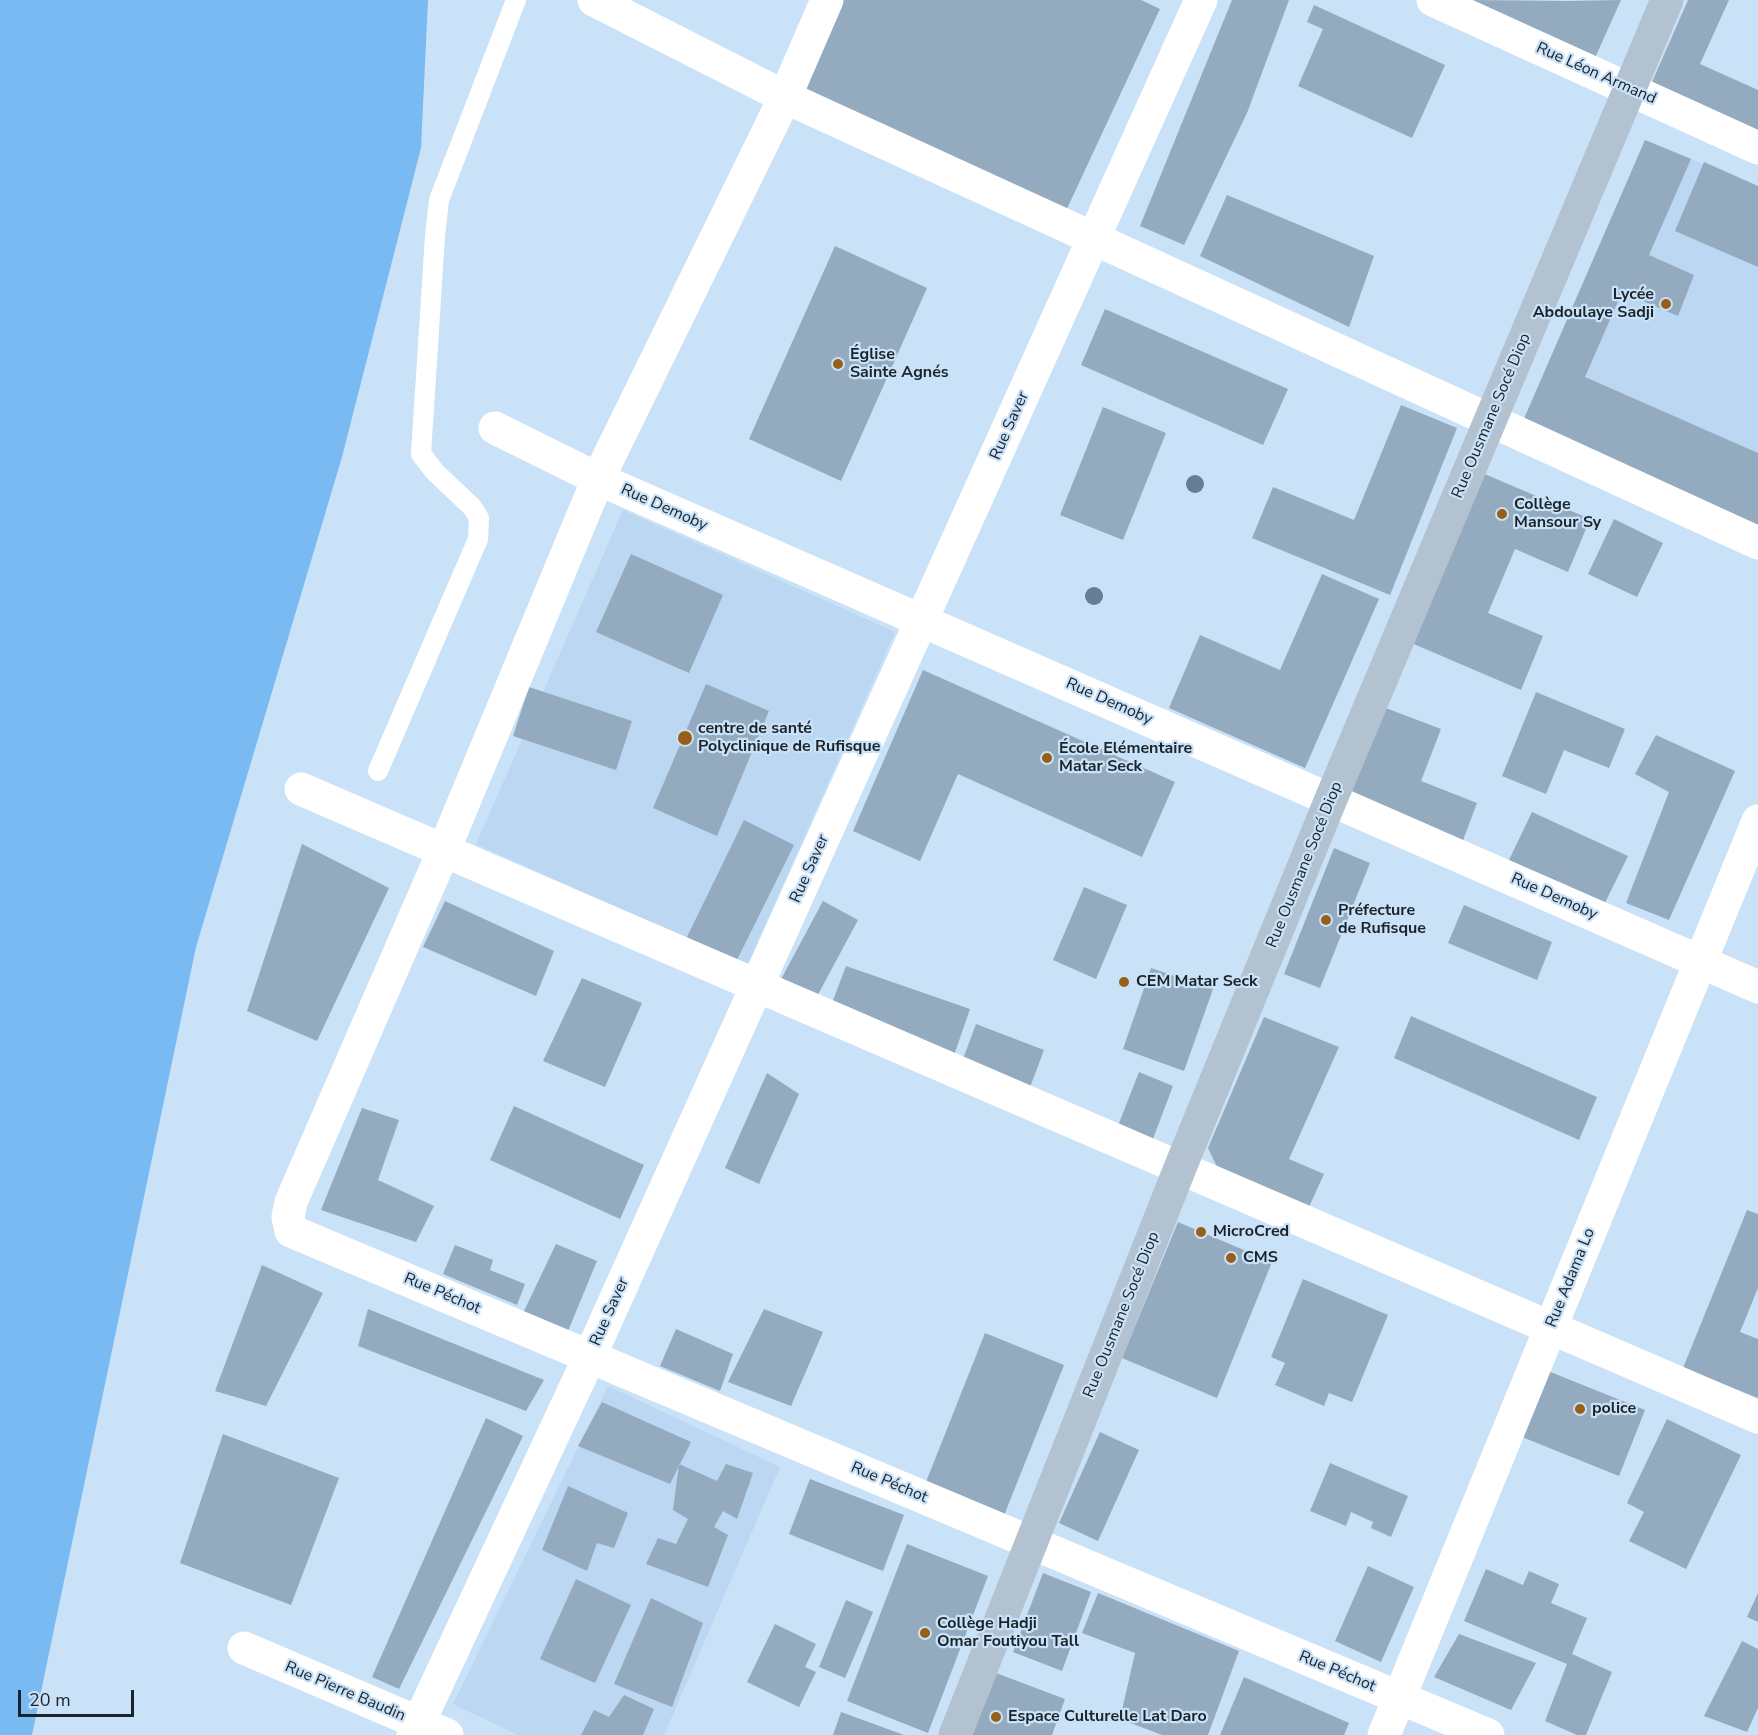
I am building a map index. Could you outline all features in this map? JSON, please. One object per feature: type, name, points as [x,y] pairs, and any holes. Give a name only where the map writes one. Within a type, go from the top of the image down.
[{"type":"street","points":[[594,0],[785,97],[1758,543]]},
{"type":"street","points":[[444,850],[598,479],[785,97],[827,0]]},
{"type":"street","name":"Rue Saver","points":[[426,1731],[590,1356],[1201,0]]},
{"type":"street","name":"Rue Léon Armand","points":[[1434,0],[1758,148]]},
{"type":"street","name":"Rue Ousmane Socé Diop","points":[[955,1735],[1180,1168],[1331,800],[1667,0]]},
{"type":"street","name":"Rue Demoby","points":[[495,428],[598,479],[1758,987]]},
{"type":"street","points":[[301,789],[1758,1417]]},
{"type":"street","name":"Rue Adama Lo","points":[[1384,1735],[1758,821]]},
{"type":"street","name":"Rue Péchot","points":[[444,850],[291,1202],[288,1217],[291,1231],[1488,1735]]},
{"type":"street","name":"Rue Pierre Baudin","points":[[244,1648],[426,1731]]},
{"type":"lane","points":[[378,771],[478,539],[479,518],[472,507],[435,472],[421,454],[435,236],[439,200],[516,0]]},
{"type":"shaded area","name":"Lycée Abdoulaye Sadji","points":[[1645,140],[1758,186],[1758,525],[1523,421]]},
{"type":"shaded area","name":"centre de santé Polyclinique de Rufisque","points":[[623,510],[895,632],[747,966],[476,844]]},
{"type":"shaded area","points":[[608,1386],[780,1467],[664,1735],[518,1735],[453,1704]]},
{"type":"water","points":[[0,0],[428,0],[421,148],[342,457],[196,947],[32,1735],[0,1735]]},
{"type":"building","points":[[843,0],[1141,0],[1160,9],[1065,213],[802,88]]},
{"type":"building","points":[[1232,0],[1289,0],[1247,113],[1184,245],[1140,226]]},
{"type":"building","points":[[1472,0],[1568,1],[1621,0],[1594,60]]},
{"type":"building","points":[[1688,0],[1729,0],[1700,64],[1758,90],[1758,137],[1649,89]]},
{"type":"building","points":[[1314,5],[1445,65],[1412,138],[1298,86],[1323,29],[1307,22]]},
{"type":"building","name":"Lycée Abdoulaye Sadji","points":[[1645,140],[1691,159],[1649,255],[1694,275],[1678,316],[1622,292],[1585,377],[1758,453],[1758,525],[1523,421]]},
{"type":"building","points":[[1704,162],[1758,186],[1758,267],[1675,231]]},
{"type":"building","points":[[1227,195],[1374,256],[1349,327],[1200,256]]},
{"type":"building","name":"Église Sainte Agnés","points":[[835,246],[927,288],[841,481],[749,439]]},
{"type":"building","points":[[1105,309],[1288,389],[1263,445],[1081,365]]},
{"type":"building","points":[[1401,405],[1457,428],[1390,595],[1252,538],[1273,487],[1354,520]]},
{"type":"building","points":[[1103,407],[1166,433],[1123,540],[1060,515]]},
{"type":"building","points":[[1480,472],[1590,519],[1568,572],[1515,549],[1488,613],[1543,636],[1521,690],[1409,642]]},
{"type":"building","points":[[1614,519],[1663,543],[1637,597],[1588,574]]},
{"type":"building","points":[[631,554],[723,595],[689,673],[596,632]]},
{"type":"building","points":[[1322,574],[1379,599],[1305,768],[1169,708],[1200,635],[1280,670]]},
{"type":"building","points":[[923,670],[1175,782],[1142,857],[958,774],[920,861],[853,831]]},
{"type":"building","points":[[706,684],[769,711],[717,836],[653,808]]},
{"type":"building","points":[[529,687],[632,721],[616,770],[513,736]]},
{"type":"building","points":[[1536,692],[1625,729],[1609,768],[1564,750],[1546,794],[1502,776]]},
{"type":"building","points":[[1383,707],[1441,729],[1421,781],[1477,803],[1462,843],[1348,799]]},
{"type":"building","points":[[1656,735],[1735,771],[1669,920],[1626,903],[1669,792],[1635,774]]},
{"type":"building","points":[[1532,812],[1628,856],[1602,909],[1508,862]]},
{"type":"building","points":[[744,820],[794,845],[734,966],[685,941]]},
{"type":"building","points":[[302,844],[389,888],[317,1041],[247,1011]]},
{"type":"building","points":[[1334,848],[1370,863],[1320,988],[1284,974]]},
{"type":"building","points":[[1084,887],[1127,905],[1096,979],[1053,960]]},
{"type":"building","points":[[445,901],[554,951],[536,996],[423,947]]},
{"type":"building","points":[[823,901],[858,920],[814,1002],[779,983]]},
{"type":"building","points":[[1464,905],[1552,942],[1537,980],[1448,943]]},
{"type":"building","points":[[846,966],[970,1009],[952,1061],[829,1011]]},
{"type":"building","points":[[1151,968],[1213,989],[1184,1071],[1123,1049]]},
{"type":"building","points":[[582,978],[642,1003],[605,1087],[543,1061]]},
{"type":"building","points":[[1411,1016],[1597,1097],[1579,1140],[1394,1058]]},
{"type":"building","points":[[1264,1017],[1339,1047],[1289,1159],[1324,1174],[1308,1209],[1219,1171],[1208,1148]]},
{"type":"building","points":[[976,1024],[1044,1050],[1029,1090],[961,1064]]},
{"type":"building","points":[[1139,1072],[1173,1086],[1151,1144],[1116,1131]]},
{"type":"building","points":[[767,1073],[799,1094],[759,1184],[725,1168]]},
{"type":"building","points":[[514,1106],[644,1165],[620,1219],[490,1160]]},
{"type":"building","points":[[362,1108],[399,1120],[378,1180],[434,1206],[416,1242],[321,1210]]},
{"type":"building","points":[[1747,1210],[1758,1214],[1758,1288],[1740,1332],[1758,1339],[1758,1398],[1683,1368]]},
{"type":"building","points":[[1178,1222],[1272,1262],[1217,1398],[1122,1358]]},
{"type":"building","points":[[556,1244],[597,1261],[568,1331],[523,1313]]},
{"type":"building","points":[[455,1245],[493,1260],[490,1270],[525,1284],[517,1305],[443,1274]]},
{"type":"building","points":[[262,1265],[323,1293],[266,1406],[215,1391]]},
{"type":"building","points":[[1303,1279],[1388,1315],[1352,1402],[1329,1393],[1324,1406],[1275,1385],[1285,1363],[1271,1357]]},
{"type":"building","points":[[368,1309],[544,1380],[526,1411],[358,1346]]},
{"type":"building","points":[[764,1309],[823,1332],[791,1406],[728,1382]]},
{"type":"building","points":[[676,1329],[733,1354],[720,1391],[660,1366]]},
{"type":"building","points":[[985,1333],[1064,1365],[1003,1518],[924,1487]]},
{"type":"building","points":[[1548,1371],[1645,1410],[1619,1476],[1522,1437]]},
{"type":"building","points":[[602,1402],[691,1442],[670,1484],[578,1446]]},
{"type":"building","points":[[486,1418],[523,1436],[399,1689],[372,1677]]},
{"type":"building","points":[[1667,1419],[1741,1455],[1686,1569],[1629,1541],[1644,1512],[1627,1503]]},
{"type":"building","points":[[1100,1432],[1139,1450],[1098,1541],[1059,1523]]},
{"type":"building","points":[[223,1434],[339,1478],[291,1605],[180,1563]]},
{"type":"building","points":[[1330,1463],[1408,1496],[1391,1537],[1371,1528],[1373,1522],[1351,1512],[1346,1526],[1310,1511]]},
{"type":"building","points":[[679,1464],[717,1481],[726,1464],[753,1473],[737,1519],[723,1511],[714,1527],[728,1535],[708,1587],[646,1564],[658,1538],[676,1544],[688,1519],[673,1510]]},
{"type":"building","points":[[810,1479],[904,1515],[883,1571],[789,1534]]},
{"type":"building","points":[[568,1486],[628,1513],[614,1548],[597,1543],[587,1571],[542,1550]]},
{"type":"building","points":[[907,1544],[988,1576],[928,1733],[847,1701]]},
{"type":"building","points":[[1368,1566],[1414,1587],[1381,1662],[1335,1641]]},
{"type":"building","points":[[1486,1569],[1523,1585],[1529,1571],[1559,1584],[1551,1603],[1587,1618],[1572,1654],[1612,1672],[1586,1735],[1577,1735],[1545,1721],[1567,1664],[1464,1621]]},
{"type":"building","points":[[1043,1573],[1091,1592],[1062,1671],[1013,1652]]},
{"type":"building","points":[[576,1579],[631,1605],[595,1683],[540,1659]]},
{"type":"building","points":[[1098,1593],[1239,1651],[1208,1735],[1162,1735],[1120,1719],[1135,1653],[1082,1633]]},
{"type":"building","points":[[1758,1593],[1758,1622],[1747,1617]]},
{"type":"building","points":[[651,1598],[703,1623],[672,1707],[614,1684]]},
{"type":"building","points":[[846,1600],[873,1612],[845,1678],[819,1667]]},
{"type":"building","points":[[775,1624],[816,1644],[805,1667],[816,1672],[799,1707],[747,1682]]},
{"type":"building","points":[[1459,1634],[1536,1663],[1511,1710],[1434,1677]]},
{"type":"building","points":[[1742,1641],[1758,1649],[1758,1708],[1747,1732],[1704,1716]]},
{"type":"building","points":[[996,1673],[1065,1699],[1052,1735],[971,1735]]},
{"type":"building","points":[[1244,1677],[1349,1723],[1344,1735],[1220,1735]]},
{"type":"building","points":[[624,1695],[654,1709],[643,1735],[581,1735],[594,1710],[609,1717]]},
{"type":"building","points":[[841,1712],[904,1735],[833,1735]]},
{"type":"place","name":"Lycée Abdoulaye Sadji","points":[[1666,304]]},
{"type":"place","name":"Église Sainte Agnés","points":[[838,364]]},
{"type":"place","name":"Collège Mansour Sy","points":[[1502,514]]},
{"type":"place","name":"centre de santé Polyclinique de Rufisque","points":[[685,738]]},
{"type":"place","name":"École Elémentaire Matar Seck","points":[[1047,758]]},
{"type":"place","name":"Préfecture de Rufisque","points":[[1326,920]]},
{"type":"place","name":"CEM Matar Seck","points":[[1124,982]]},
{"type":"place","name":"MicroCred","points":[[1201,1232]]},
{"type":"place","name":"CMS","points":[[1231,1258]]},
{"type":"place","name":"police","points":[[1580,1409]]},
{"type":"place","name":"Collège Hadji Omar Foutiyou Tall","points":[[925,1633]]},
{"type":"place","name":"Espace Culturelle Lat Daro","points":[[996,1717]]}]
